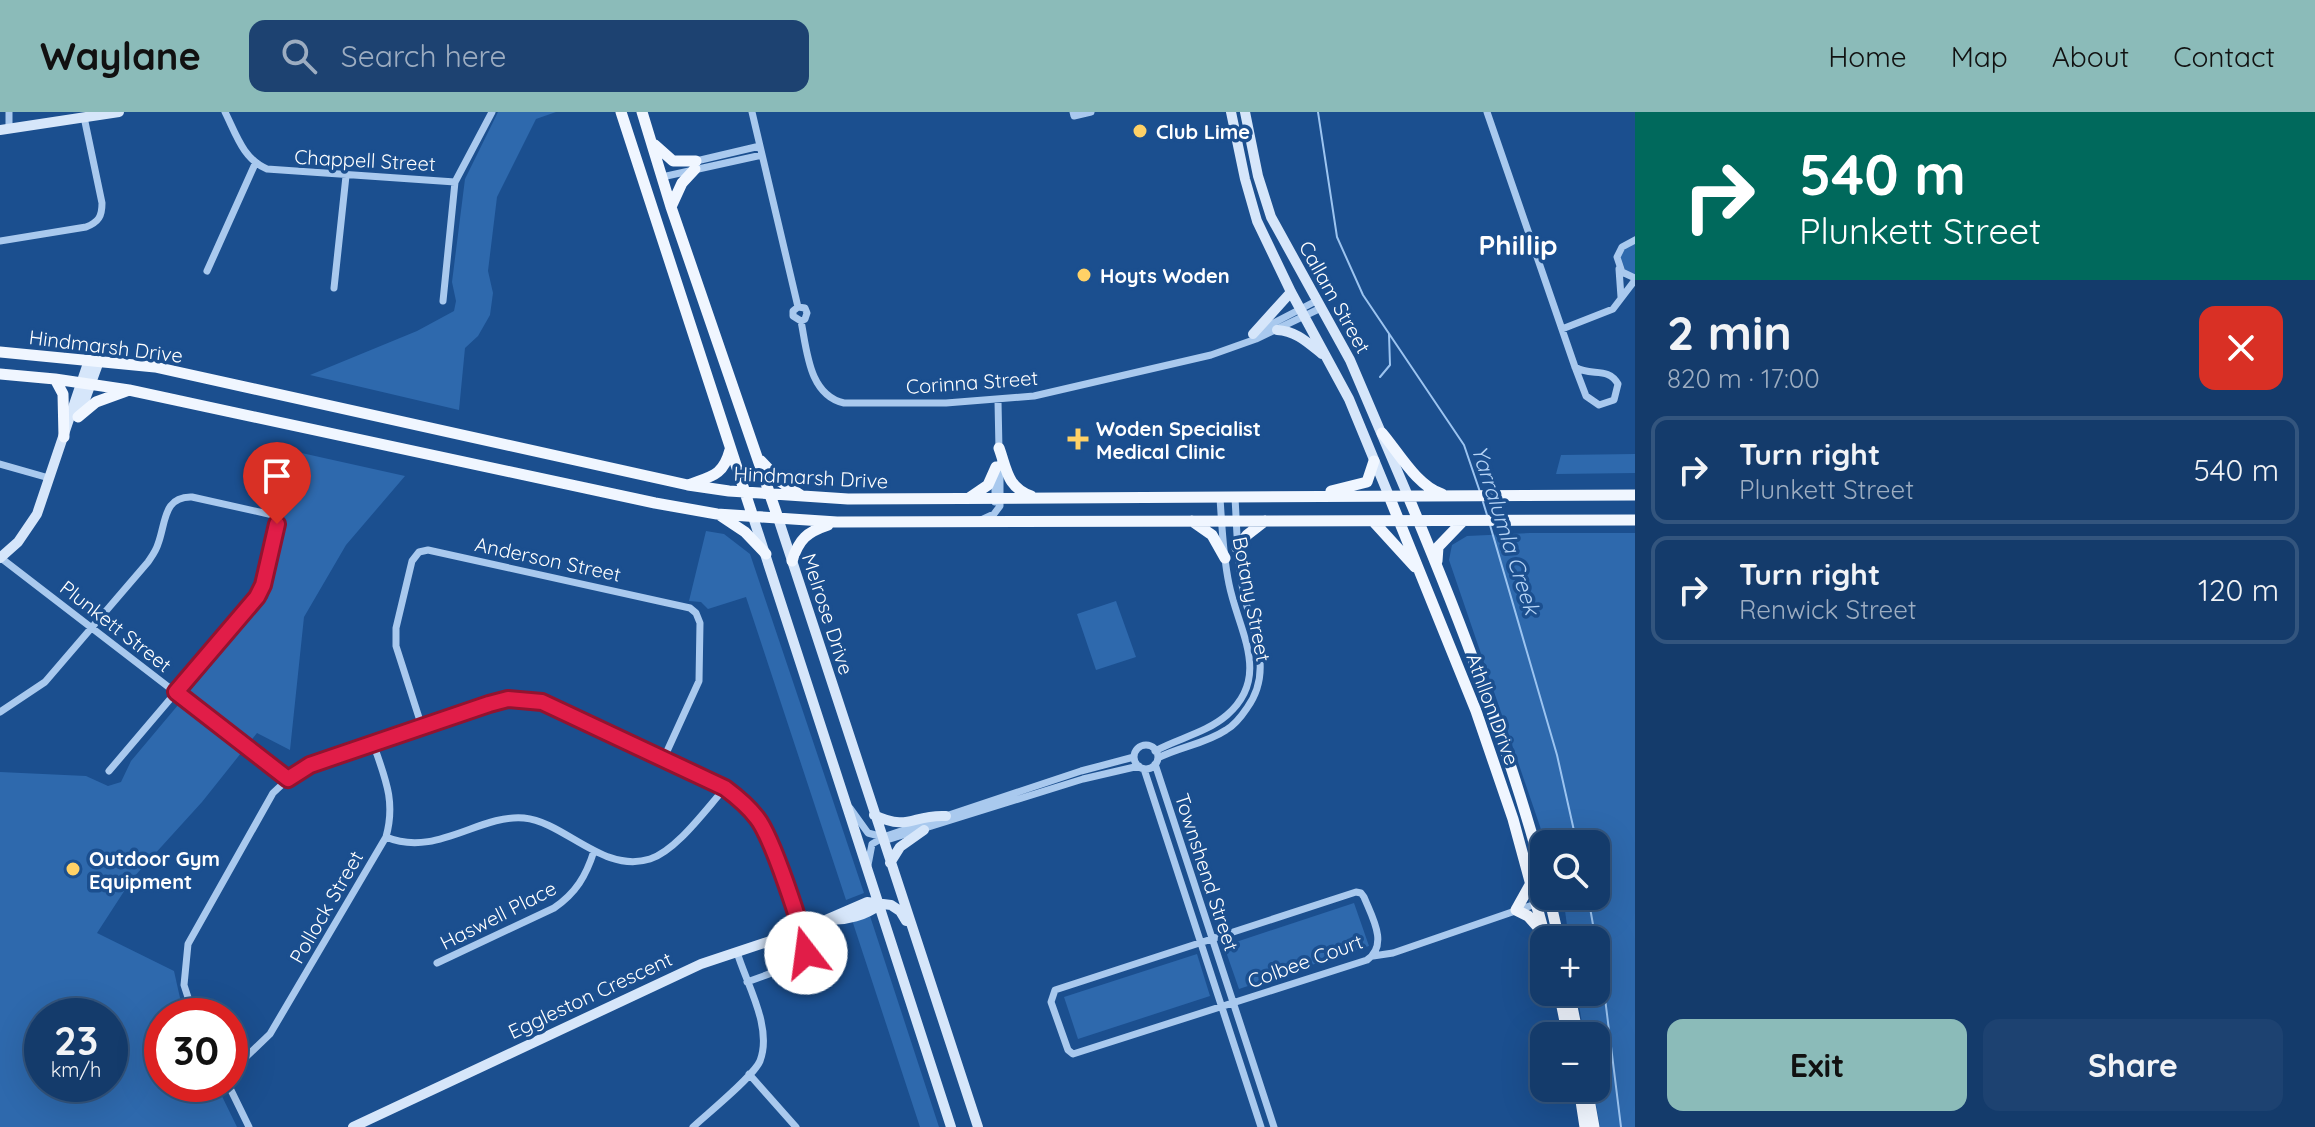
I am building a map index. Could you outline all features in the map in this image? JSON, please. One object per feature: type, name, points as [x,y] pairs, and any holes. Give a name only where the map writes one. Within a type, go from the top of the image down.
[{"type":"main road","name":"Melrose Drive","points":[[621,112],[753,517]]},
{"type":"main road","name":"Melrose Drive","points":[[642,112],[778,518]]},
{"type":"main road","points":[[650,138],[660,152],[673,161],[696,165],[682,183],[673,212],[672,232],[664,241],[685,246]]},
{"type":"main road","points":[[643,178],[661,173]]},
{"type":"main road","name":"Hindmarsh Drive","points":[[0,352],[155,367],[688,485],[745,493],[805,498],[968,499],[998,503],[1040,498],[1635,495]]},
{"type":"main road","name":"Hindmarsh Drive","points":[[0,374],[129,390],[717,514],[837,522],[1635,520]]},
{"type":"main road","points":[[55,379],[63,395],[64,437]]},
{"type":"main road","points":[[78,417],[96,402],[129,390]]},
{"type":"main road","points":[[1382,433],[1432,491],[1448,496]]},
{"type":"main road","points":[[999,448],[1010,482],[1018,490],[1040,498]]},
{"type":"main road","points":[[688,485],[719,472],[726,464],[731,449]]},
{"type":"main road","points":[[757,458],[781,482],[805,498]]},
{"type":"main road","points":[[1299,497],[1367,482],[1374,461]]},
{"type":"main road","points":[[968,499],[988,485],[996,467]]},
{"type":"main road","name":"Athllon Drive","points":[[1389,496],[1481,724],[1530,880]]},
{"type":"main road","name":"Athllon Drive","points":[[1408,496],[1438,567],[1505,748],[1530,831]]},
{"type":"main road","points":[[717,514],[745,532],[766,554]]},
{"type":"main road","points":[[1191,521],[1212,535],[1225,558]]},
{"type":"main road","points":[[1237,548],[1247,535],[1265,521]]},
{"type":"main road","points":[[1373,521],[1421,573]]},
{"type":"main road","points":[[1438,567],[1438,547],[1467,521]]},
{"type":"main road","points":[[792,561],[802,538],[811,530],[837,522]]},
{"type":"main road","points":[[1530,885],[1516,910],[1528,916],[1536,926]]},
{"type":"main road","points":[[1581,1102],[1585,1127]]},
{"type":"main road","points":[[1590,1102],[1594,1127]]},
{"type":"street","points":[[9,112],[5,129],[119,112]]},
{"type":"street","points":[[207,271],[255,164],[243,150],[225,112]]},
{"type":"street","name":"Chappell Street","points":[[255,164],[281,171],[455,182],[492,112]]},
{"type":"street","name":"Corinna Street","points":[[752,112],[798,307],[805,308],[807,313],[801,321],[813,375],[821,390],[834,401],[998,401],[1104,382],[1211,355],[1277,330],[1318,304]]},
{"type":"street","points":[[1076,114],[1091,112]]},
{"type":"street","name":"Callam Street","points":[[1231,112],[1257,221],[1349,399],[1389,496]]},
{"type":"street","name":"Callam Street","points":[[1245,112],[1258,176],[1271,217],[1350,360],[1408,496]]},
{"type":"street","points":[[1487,112],[1575,367],[1589,400],[1604,405],[1614,400],[1618,384],[1611,375],[1601,371],[1585,373],[1575,367]]},
{"type":"street","points":[[0,241],[86,227],[102,215],[84,117]]},
{"type":"street","points":[[661,173],[761,151]]},
{"type":"street","points":[[334,288],[346,176]]},
{"type":"street","points":[[443,301],[455,182]]},
{"type":"street","points":[[1621,299],[1619,251],[1634,239]]},
{"type":"street","points":[[1562,329],[1618,305],[1635,279],[1619,268]]},
{"type":"street","points":[[1253,334],[1291,292]]},
{"type":"street","name":"Corinna Street","points":[[1242,343],[1253,334],[1302,313]]},
{"type":"street","points":[[1277,330],[1288,330],[1298,335],[1327,357]]},
{"type":"street","points":[[0,558],[18,542],[37,514],[94,361]]},
{"type":"street","points":[[64,437],[78,417],[86,384]]},
{"type":"street","points":[[979,521],[998,503],[998,401]]},
{"type":"street","points":[[999,448],[996,467],[998,503],[1009,521]]},
{"type":"street","points":[[0,464],[49,478]]},
{"type":"street","points":[[0,712],[45,682],[158,548],[167,509],[172,502],[181,497],[192,497],[273,515],[277,524],[276,534],[257,597],[109,771]]},
{"type":"street","name":"Botany Street","points":[[1156,758],[1225,716],[1235,707],[1248,683],[1249,650],[1229,586],[1220,498]]},
{"type":"street","name":"Botany Street","points":[[1156,758],[1226,730],[1243,715],[1257,691],[1262,667],[1243,591],[1235,498]]},
{"type":"street","name":"Melrose Drive","points":[[753,517],[868,872],[883,904],[951,1127]]},
{"type":"street","name":"Melrose Drive","points":[[778,518],[978,1127]]},
{"type":"street","name":"Anderson Street","points":[[422,727],[396,646],[396,628],[412,561],[419,552],[428,550],[684,605],[696,613],[700,623],[699,681],[663,760]]},
{"type":"street","name":"Plunkett Street","points":[[0,558],[288,779]]},
{"type":"street","points":[[188,998],[184,985],[188,944],[273,793],[288,779],[310,765],[373,743],[498,702],[525,699],[563,712],[725,788],[741,800],[762,825],[806,953],[800,961],[747,982]]},
{"type":"street","name":"Pollock Street","points":[[248,1055],[270,1034],[386,837],[390,822],[390,794],[373,743]]},
{"type":"street","points":[[846,803],[865,830],[881,838],[894,839],[1083,779],[1141,768],[1156,758],[1150,746],[1143,746],[1134,757],[1081,771],[881,838],[870,848],[868,872]]},
{"type":"street","name":"Townshend Street","points":[[1134,757],[1141,768],[1201,942],[1261,1127]]},
{"type":"street","name":"Townshend Street","points":[[1156,758],[1274,1127]]},
{"type":"street","points":[[386,837],[397,842],[439,840],[497,821],[525,818],[594,851],[618,860],[635,862],[667,851],[725,788]]},
{"type":"street","points":[[874,815],[892,823],[906,823],[933,815],[946,816]]},
{"type":"street","points":[[890,863],[900,847],[924,830]]},
{"type":"street","name":"Haswell Place","points":[[437,963],[569,898],[580,884],[594,851]]},
{"type":"street","points":[[896,877],[895,888],[883,904],[900,911],[914,933]]},
{"type":"street","name":"Colbee Court","points":[[1356,892],[1364,897],[1379,938],[1373,956],[1073,1054],[1068,1050],[1051,1002],[1055,990],[1212,939],[1356,892]]},
{"type":"street","name":"Eggleston Crescent","points":[[353,1127],[369,1124],[672,976],[830,919],[839,920],[870,912],[883,904]]},
{"type":"street","points":[[1373,956],[1393,953],[1530,905]]},
{"type":"street","points":[[1379,938],[1392,949],[1402,948]]},
{"type":"street","points":[[693,1127],[760,1062],[763,1044],[761,1024],[737,952]]},
{"type":"street","points":[[749,1074],[796,1127]]},
{"type":"street","points":[[237,1102],[249,1127]]},
{"type":"shaded area","points":[[498,112],[556,112],[536,119],[497,197],[488,271],[493,293],[490,315],[478,336],[465,348],[459,410],[310,375],[417,331],[454,311],[456,301],[452,282],[465,179]]},
{"type":"shaded area","points":[[1635,242],[1635,276],[1626,272],[1620,255],[1623,249]]},
{"type":"shaded area","points":[[297,452],[405,476],[346,545],[304,617],[290,750],[257,733],[202,802],[132,879],[97,933],[174,971],[180,998],[144,998],[144,1102],[225,1102],[237,1127],[0,1127],[0,772],[86,776],[108,786],[121,782],[131,761],[268,598],[281,525],[272,508]]},
{"type":"shaded area","points":[[1635,454],[1635,473],[1556,474],[1561,455]]},
{"type":"shaded area","points":[[706,531],[724,534],[750,554],[864,893],[846,900],[746,597],[708,609],[701,602],[689,601]]},
{"type":"shaded area","points":[[1635,533],[1635,1127],[1600,1127],[1596,1102],[1610,1102],[1610,1022],[1582,1022],[1579,1006],[1610,1006],[1610,926],[1567,926],[1565,910],[1610,910],[1610,830],[1541,830],[1449,560],[1452,545],[1467,536]]},
{"type":"shaded area","points":[[1116,601],[1136,657],[1096,670],[1077,614]]},
{"type":"shaded area","points":[[1354,903],[1369,946],[1239,989],[1224,946]]},
{"type":"shaded area","points":[[870,916],[939,1127],[920,1127],[852,920]]},
{"type":"shaded area","points":[[1197,954],[1210,996],[1078,1039],[1064,997]]},
{"type":"waterway","name":"Yarralumla Creek","points":[[1318,112],[1337,237],[1363,295],[1464,445],[1480,492]]},
{"type":"waterway","points":[[1380,377],[1390,365],[1389,334]]},
{"type":"waterway","name":"Yarralumla Creek","points":[[1483,502],[1487,515]]},
{"type":"waterway","name":"Yarralumla Creek","points":[[1490,525],[1557,755],[1574,830]]},
{"type":"waterway","name":"Yarralumla Creek","points":[[1590,910],[1621,1127]]},
{"type":"place","name":"Club Lime","points":[[1140,131]]},
{"type":"place","name":"Hoyts Woden","points":[[1084,275]]},
{"type":"place","name":"Woden Specialist Medical Clinic","points":[[1078,439]]},
{"type":"place","name":"Outdoor Gym Equipment","points":[[73,869]]},
{"type":"district","name":"Phillip","points":[[1518,244]]},
{"type":"route","points":[[277,524],[263,585],[257,597],[176,692],[288,779],[310,765],[489,704],[508,699],[542,702],[725,788],[741,800],[757,817],[769,839],[806,953]]}]
